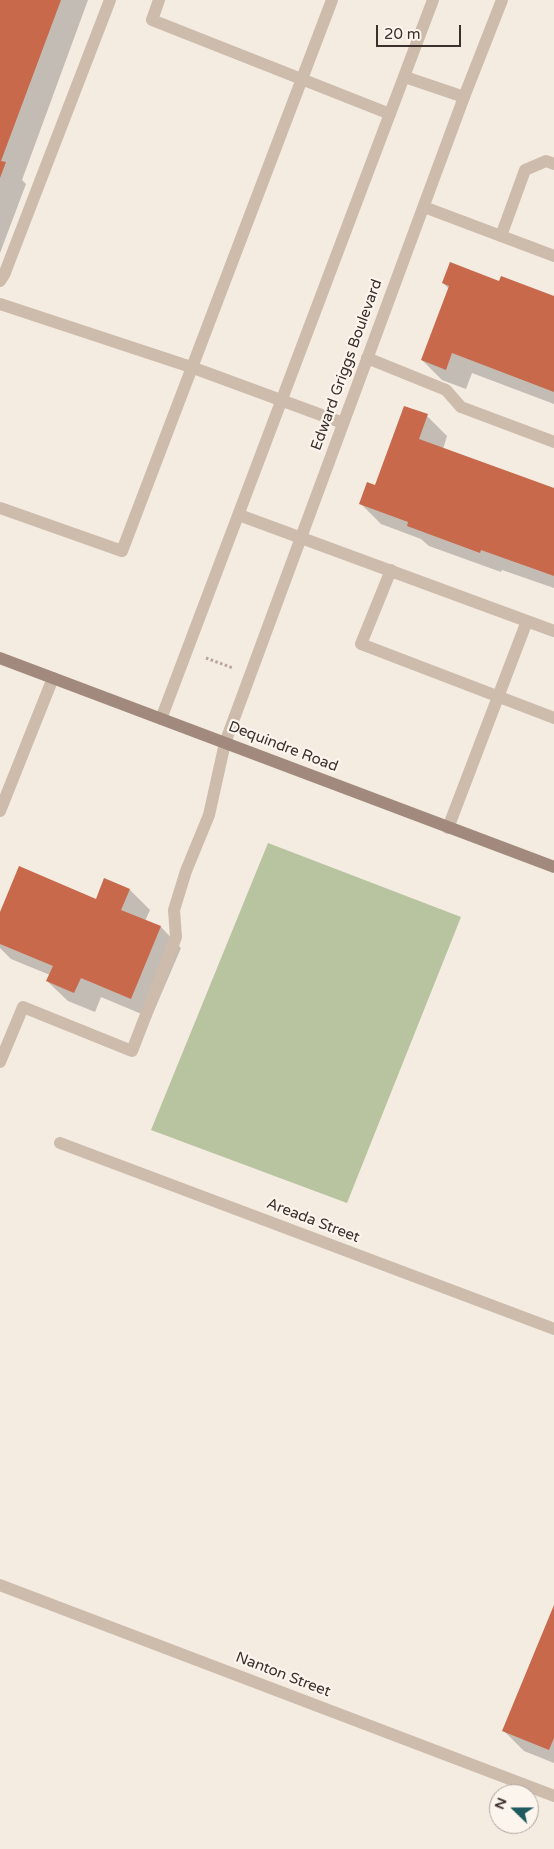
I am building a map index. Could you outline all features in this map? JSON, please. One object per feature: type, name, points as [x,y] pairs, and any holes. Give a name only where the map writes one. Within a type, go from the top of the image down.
[{"type":"main road","name":"Dequindre Road","points":[[0,658],[554,868]]},
{"type":"street","points":[[0,280],[4,275],[110,0]]},
{"type":"street","points":[[160,0],[152,20],[390,114]]},
{"type":"street","points":[[0,508],[122,551],[332,0]]},
{"type":"street","points":[[161,719],[434,0]]},
{"type":"street","name":"Edward Griggs Boulevard","points":[[0,1062],[23,1007],[132,1051],[176,937],[174,910],[186,871],[209,815],[225,743],[464,97],[502,0]]},
{"type":"street","points":[[406,77],[464,97]]},
{"type":"street","points":[[500,236],[525,170],[546,161],[554,164]]},
{"type":"street","points":[[424,206],[554,256]]},
{"type":"street","points":[[0,304],[191,367],[343,423]]},
{"type":"street","points":[[367,358],[446,390],[461,407],[554,442]]},
{"type":"street","points":[[239,515],[554,631]]},
{"type":"street","points":[[391,570],[361,644],[554,718]]},
{"type":"street","points":[[448,828],[527,621]]},
{"type":"street","points":[[0,810],[53,678]]},
{"type":"street","name":"Areada Street","points":[[60,1143],[554,1329]]},
{"type":"street","name":"Nanton Street","points":[[0,1585],[554,1796]]},
{"type":"path","points":[[203,657],[234,668]]},
{"type":"green space","points":[[268,843],[461,917],[347,1203],[151,1130]]},
{"type":"building","points":[[0,0],[61,0],[1,161],[6,162],[0,178]]},
{"type":"building","points":[[450,262],[499,281],[501,276],[554,296],[554,392],[452,353],[446,370],[421,360],[449,286],[442,283]]},
{"type":"building","points":[[404,406],[428,414],[419,439],[554,488],[554,576],[481,550],[480,553],[407,526],[408,522],[359,504],[367,482],[375,485]]},
{"type":"building","points":[[19,866],[96,899],[104,878],[130,889],[121,910],[161,926],[131,999],[81,978],[74,993],[46,981],[53,966],[0,944],[0,912]]},
{"type":"building","points":[[554,1605],[554,1738],[549,1750],[502,1731]]}]
